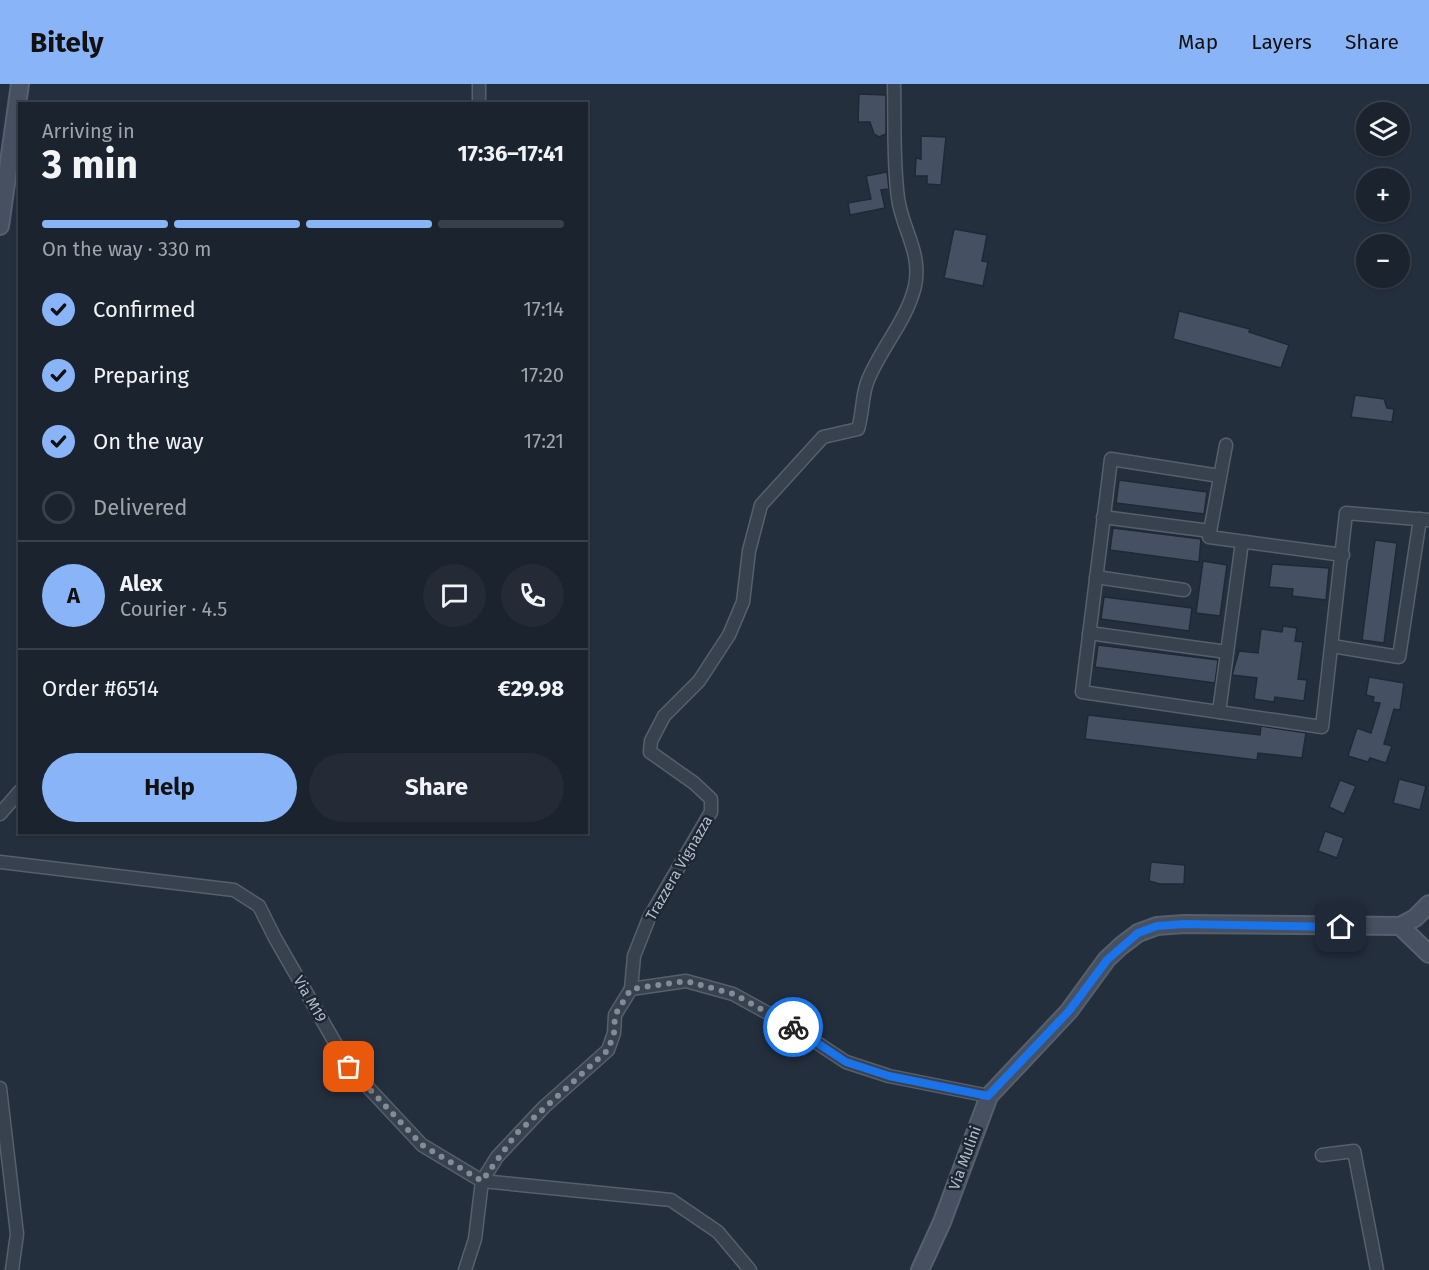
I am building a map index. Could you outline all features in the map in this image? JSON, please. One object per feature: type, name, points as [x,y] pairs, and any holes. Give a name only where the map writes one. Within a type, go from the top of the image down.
[{"type":"street","points":[[0,226],[20,84]]},
{"type":"street","points":[[479,84],[479,102]]},
{"type":"street","name":"Trazzera Vignazza","points":[[482,1181],[516,1134],[608,1050],[614,1033],[615,1015],[631,989],[634,956],[649,918],[711,812],[711,799],[694,783],[650,752],[651,741],[664,716],[699,681],[729,635],[743,602],[749,551],[761,505],[823,437],[858,429],[864,410],[866,383],[881,351],[906,312],[915,286],[916,266],[912,240],[898,201],[894,84]]},
{"type":"street","points":[[1226,445],[1209,537],[1343,555]]},
{"type":"street","points":[[1220,476],[1110,459],[1082,692],[1322,727],[1346,513],[1425,519],[1399,657],[1332,646]]},
{"type":"street","points":[[1103,517],[1210,531]]},
{"type":"street","points":[[1219,712],[1242,542]]},
{"type":"street","points":[[1096,577],[1184,590]]},
{"type":"street","points":[[1089,633],[1227,652]]},
{"type":"street","points":[[0,814],[18,793]]},
{"type":"street","name":"Via M19","points":[[0,862],[234,890],[259,906],[349,1067],[422,1145],[482,1181],[671,1200],[718,1232],[750,1270]]},
{"type":"street","points":[[1429,904],[1415,918],[1400,926],[1429,954]]},
{"type":"street","name":"Via Mulini","points":[[920,1270],[942,1222],[988,1096],[1069,1011],[1107,960],[1138,933],[1157,926],[1184,924],[1386,928],[1400,926]]},
{"type":"street","points":[[631,989],[686,981],[734,994],[793,1027],[846,1062],[889,1076],[988,1096]]},
{"type":"street","points":[[0,1088],[17,1234],[12,1270]]},
{"type":"street","points":[[1322,1155],[1354,1151],[1377,1270]]},
{"type":"street","points":[[465,1270],[475,1239],[482,1181]]},
{"type":"building","points":[[859,94],[886,95],[886,134],[879,137],[874,134],[870,122],[858,122]]},
{"type":"building","points":[[921,136],[946,137],[941,185],[927,184],[927,176],[915,176],[916,158],[921,159]]},
{"type":"building","points":[[887,172],[889,189],[881,190],[885,208],[850,215],[848,203],[871,199],[866,176]]},
{"type":"building","points":[[954,229],[987,235],[982,261],[988,262],[983,286],[944,278]]},
{"type":"building","points":[[1179,311],[1250,329],[1249,332],[1289,345],[1281,368],[1173,339]]},
{"type":"building","points":[[1355,395],[1384,399],[1387,408],[1394,409],[1392,422],[1351,417]]},
{"type":"building","points":[[1119,480],[1207,492],[1204,514],[1116,503]]},
{"type":"building","points":[[1113,528],[1201,539],[1199,562],[1110,550]]},
{"type":"building","points":[[1375,540],[1397,543],[1384,643],[1362,640]]},
{"type":"building","points":[[1203,561],[1227,565],[1220,616],[1196,613]]},
{"type":"building","points":[[1272,564],[1329,568],[1326,600],[1292,596],[1293,589],[1269,587]]},
{"type":"building","points":[[1104,597],[1192,608],[1189,631],[1101,619]]},
{"type":"building","points":[[1283,626],[1297,628],[1295,641],[1303,642],[1298,679],[1307,680],[1304,701],[1275,697],[1274,702],[1254,699],[1257,678],[1232,675],[1239,651],[1258,653],[1261,629],[1282,632]]},
{"type":"building","points":[[1098,645],[1218,660],[1215,683],[1095,667]]},
{"type":"building","points":[[1369,677],[1404,683],[1400,710],[1394,709],[1384,744],[1392,746],[1386,763],[1370,758],[1368,762],[1348,756],[1357,728],[1371,733],[1380,703],[1373,702],[1374,697],[1366,695]]},
{"type":"building","points":[[1088,715],[1260,735],[1261,726],[1306,733],[1302,758],[1258,753],[1257,760],[1085,739]]},
{"type":"building","points":[[1399,779],[1426,786],[1420,810],[1393,803]]},
{"type":"building","points":[[1340,780],[1356,786],[1344,814],[1329,807]]},
{"type":"building","points":[[1325,831],[1344,838],[1337,858],[1318,851]]},
{"type":"building","points":[[1151,862],[1185,865],[1184,884],[1160,884],[1149,881]]},
{"type":"way so far","points":[[349,1067],[365,1087],[422,1145],[482,1181],[497,1157],[516,1134],[608,1050],[614,1033],[615,1015],[631,989],[686,981],[734,994],[793,1027]]},
{"type":"route","points":[[793,1027],[846,1062],[889,1076],[988,1096],[1041,1043],[1069,1011],[1107,960],[1138,933],[1157,926],[1184,924],[1341,927]]}]
